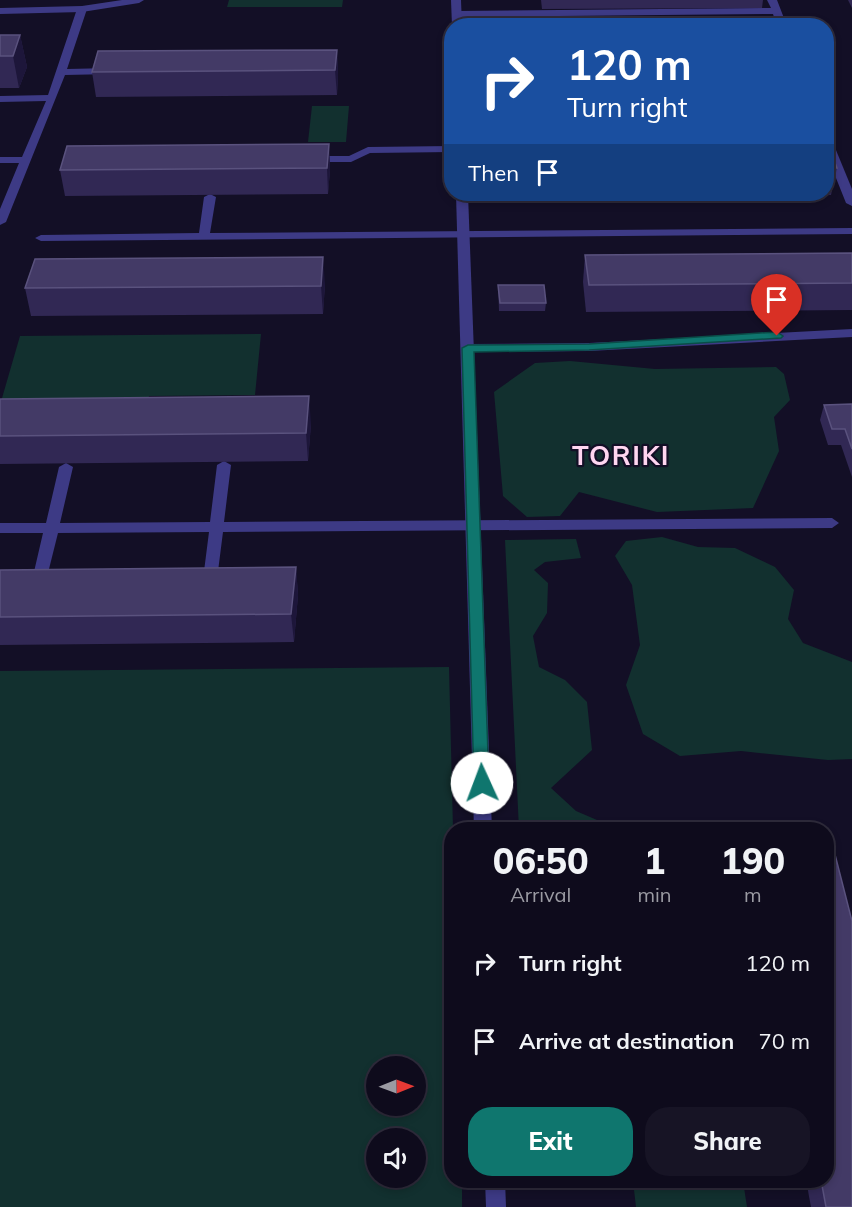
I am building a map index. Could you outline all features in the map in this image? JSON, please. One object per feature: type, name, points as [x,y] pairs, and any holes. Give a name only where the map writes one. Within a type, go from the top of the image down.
[{"type":"street","points":[[0,11],[82,9],[139,0]]},
{"type":"street","points":[[456,0],[457,18]]},
{"type":"street","points":[[772,0],[779,18]]},
{"type":"street","points":[[0,222],[52,98],[82,9]]},
{"type":"street","points":[[457,14],[776,11]]},
{"type":"street","points":[[61,72],[126,71]]},
{"type":"street","points":[[0,99],[52,98]]},
{"type":"street","points":[[294,159],[351,159],[368,150],[444,149]]},
{"type":"street","points":[[834,158],[852,203]]},
{"type":"street","points":[[0,160],[26,160]]},
{"type":"street","points":[[204,237],[210,197]]},
{"type":"street","points":[[462,201],[483,822]]},
{"type":"street","points":[[41,238],[852,231]]},
{"type":"street","points":[[468,348],[589,347],[852,333]]},
{"type":"street","points":[[209,590],[224,465]]},
{"type":"street","points":[[36,592],[66,466]]},
{"type":"street","points":[[0,528],[832,523]]},
{"type":"street","points":[[495,1188],[496,1207]]},
{"type":"green space","points":[[229,0],[343,0],[342,7],[227,7]]},
{"type":"green space","points":[[312,106],[349,106],[346,142],[308,142]]},
{"type":"green space","points":[[261,334],[255,395],[149,396],[144,419],[0,405],[20,336]]},
{"type":"green space","points":[[570,361],[655,369],[776,367],[784,374],[790,400],[774,417],[779,451],[753,508],[657,512],[579,492],[560,516],[527,517],[503,496],[494,392],[535,363]]},
{"type":"green space","points":[[662,537],[698,547],[735,548],[775,567],[794,590],[788,619],[803,643],[852,662],[852,759],[828,760],[741,751],[680,756],[643,734],[626,685],[640,645],[632,585],[615,556],[626,541]]},
{"type":"green space","points":[[576,539],[581,558],[545,562],[534,570],[548,583],[547,613],[533,636],[539,667],[565,680],[587,702],[592,750],[551,788],[576,811],[602,822],[519,822],[505,540]]},
{"type":"green space","points":[[449,667],[453,822],[444,822],[444,1188],[462,1188],[462,1207],[0,1207],[0,671]]},
{"type":"green space","points":[[634,1188],[744,1188],[747,1207],[636,1207]]},
{"type":"building","points":[[0,35],[20,35],[13,56],[0,56]]},
{"type":"building","points":[[337,50],[335,70],[92,72],[98,51]]},
{"type":"building","points":[[329,144],[327,168],[60,170],[67,146]]},
{"type":"building","points":[[852,253],[852,283],[589,285],[585,255]]},
{"type":"building","points":[[323,257],[321,286],[25,288],[35,259]]},
{"type":"building","points":[[498,285],[544,285],[546,303],[500,303]]},
{"type":"building","points":[[309,396],[306,433],[0,436],[0,399]]},
{"type":"building","points":[[852,404],[852,449],[845,429],[832,429],[824,405]]},
{"type":"building","points":[[296,567],[291,614],[0,617],[0,570]]},
{"type":"building","points":[[834,851],[852,921],[852,1207],[826,1207],[822,1188],[834,1188]]},
{"type":"district","name":"TORIKI","points":[[621,456]]},
{"type":"route","points":[[482,783],[468,348],[589,347],[777,336]]}]
